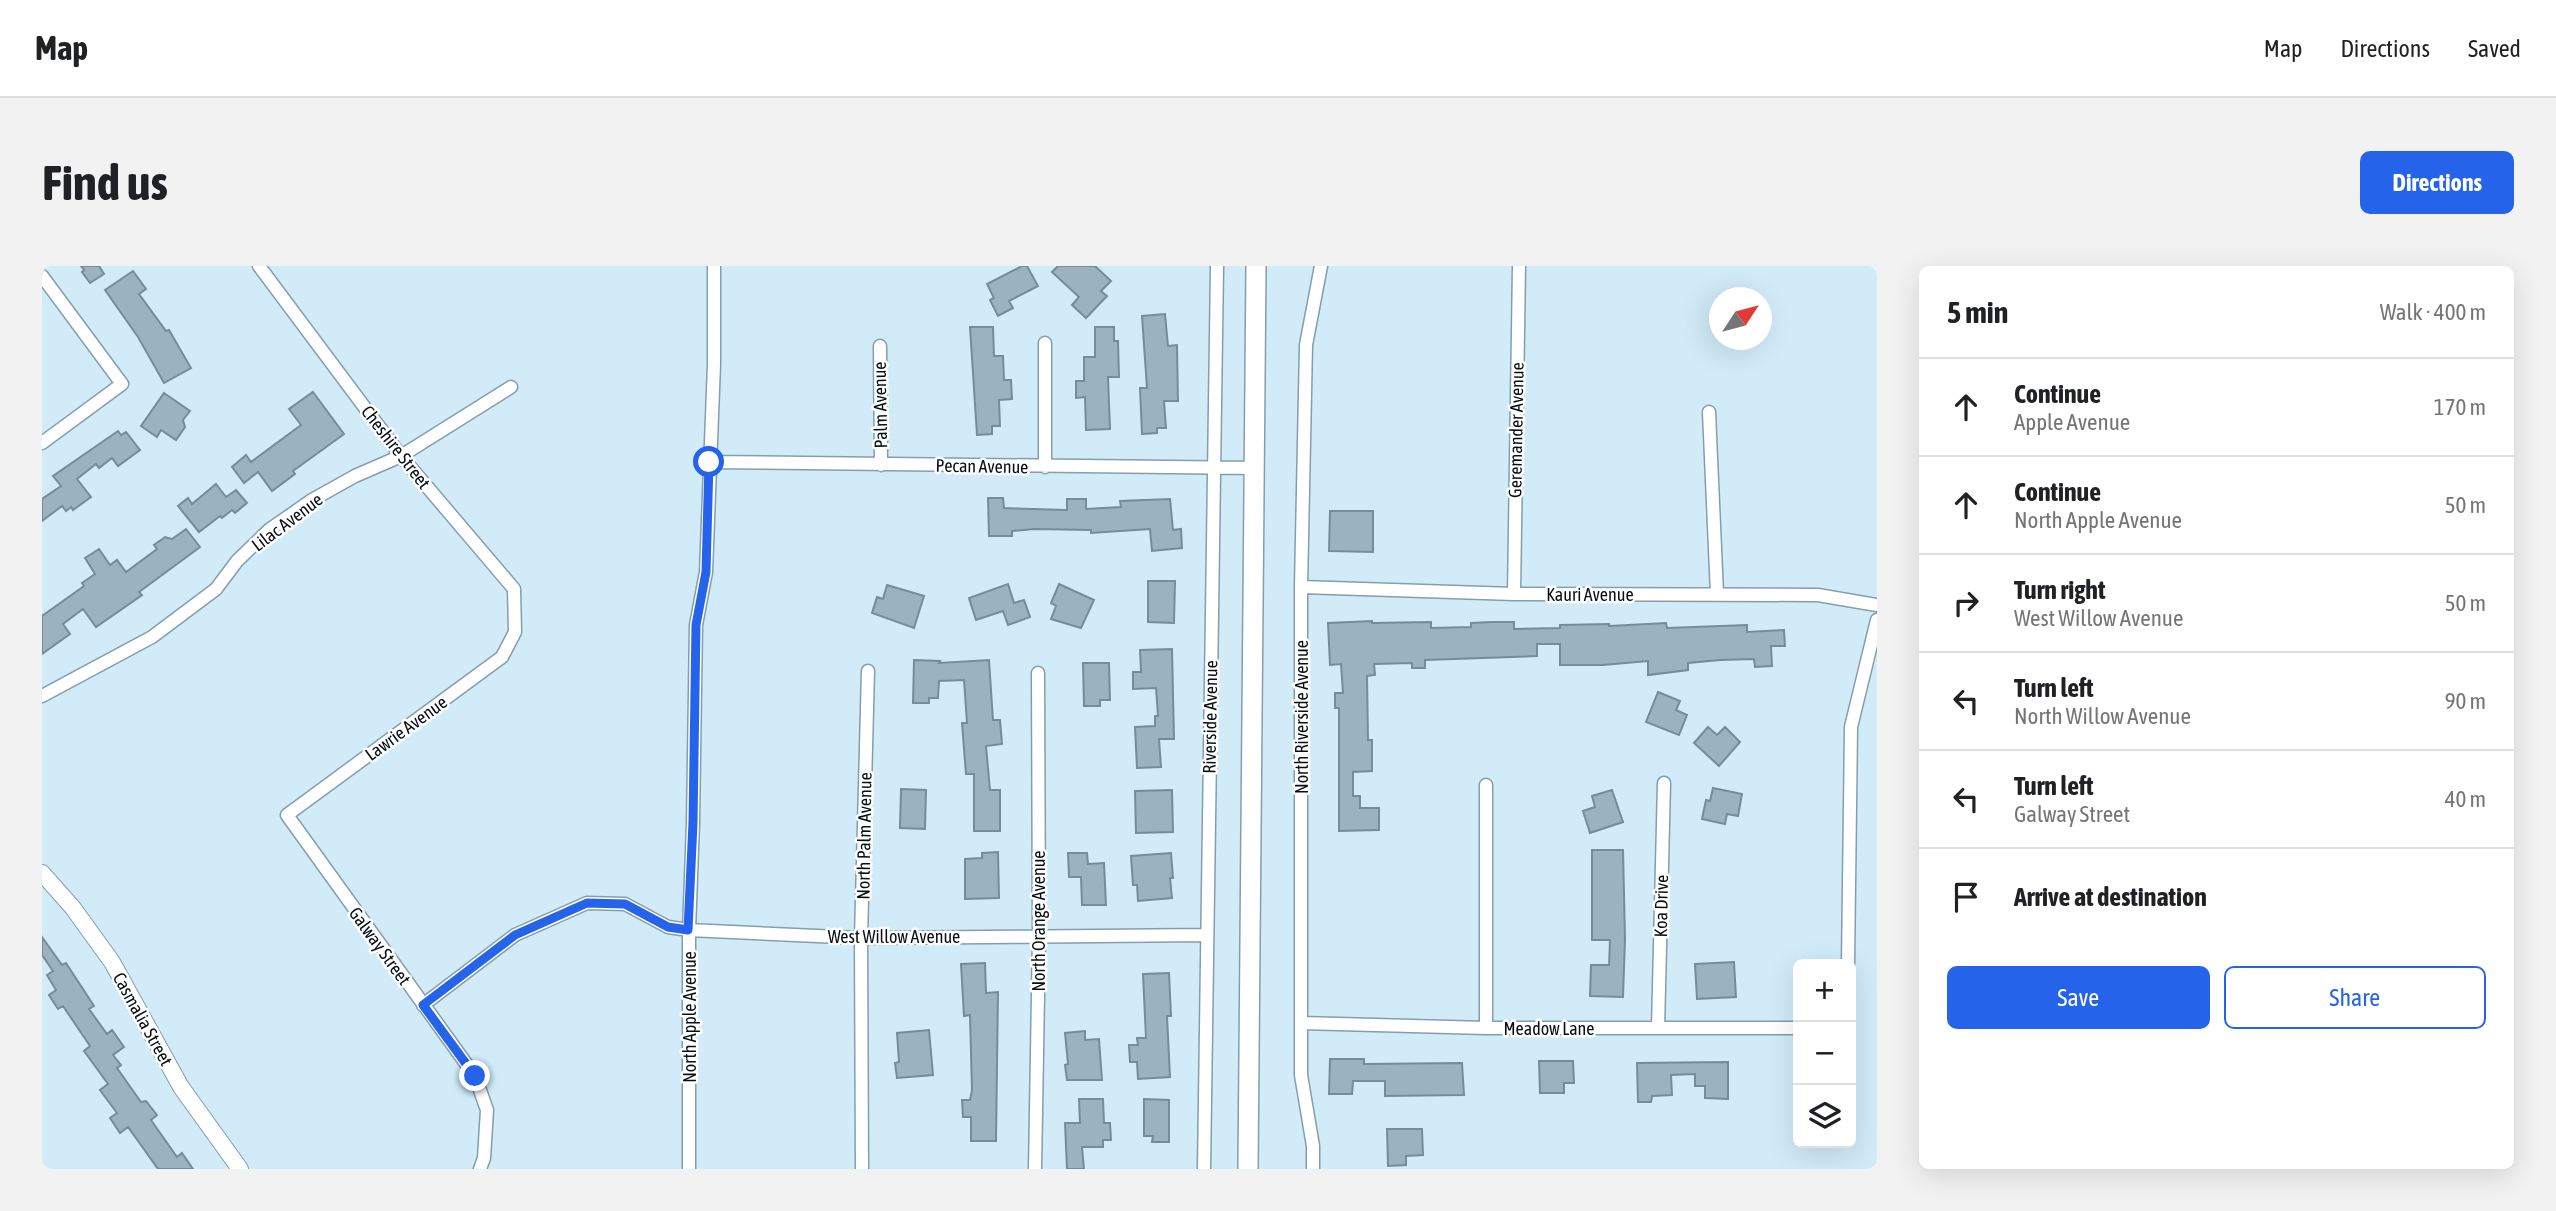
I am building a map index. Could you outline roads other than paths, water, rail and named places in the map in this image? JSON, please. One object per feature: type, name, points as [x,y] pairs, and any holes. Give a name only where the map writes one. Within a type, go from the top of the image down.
[{"type":"main road","points":[[1248,1169],[1256,266]]},
{"type":"street","name":"Cheshire Street","points":[[259,266],[401,456],[514,589],[515,632]]},
{"type":"street","name":"North Apple Avenue","points":[[689,1169],[688,930],[693,823],[696,625],[706,572],[714,364],[714,266]]},
{"type":"street","name":"Riverside Avenue","points":[[1204,1169],[1217,266]]},
{"type":"street","name":"North Riverside Avenue","points":[[1313,1169],[1313,1146],[1301,1074],[1301,587],[1307,345],[1321,266]]},
{"type":"street","name":"Geremander Avenue","points":[[1514,594],[1518,266]]},
{"type":"street","points":[[42,275],[122,384],[42,443]]},
{"type":"street","points":[[1045,343],[1045,467]]},
{"type":"street","name":"Palm Avenue","points":[[880,346],[881,465]]},
{"type":"street","name":"Lilac Avenue","points":[[42,696],[152,637],[216,589],[237,561],[269,530],[312,500],[355,476],[401,456],[511,387]]},
{"type":"street","points":[[1709,412],[1717,594]]},
{"type":"street","name":"Pecan Avenue","points":[[709,462],[1255,468]]},
{"type":"street","name":"Kauri Avenue","points":[[1301,587],[1514,594],[1818,594],[1877,606]]},
{"type":"street","points":[[1848,959],[1850,727],[1877,620]]},
{"type":"street","name":"Lawrie Avenue","points":[[287,816],[502,657],[515,632]]},
{"type":"street","name":"North Palm Avenue","points":[[862,1169],[862,938],[868,671]]},
{"type":"street","name":"North Orange Avenue","points":[[1035,1169],[1039,936],[1038,673]]},
{"type":"street","name":"Koa Drive","points":[[1658,1028],[1664,783]]},
{"type":"street","points":[[1486,785],[1486,1028]]},
{"type":"street","name":"Galway Street","points":[[287,816],[475,1076],[487,1110],[482,1163]]},
{"type":"street","name":"Casmalia Street","points":[[42,873],[73,908],[112,962],[181,1087],[240,1169]]},
{"type":"street","name":"West Willow Avenue","points":[[423,1005],[515,935],[587,903],[625,904],[668,927],[688,930],[862,938],[1206,935]]},
{"type":"street","name":"Meadow Lane","points":[[1301,1023],[1486,1028],[1793,1028]]}]
